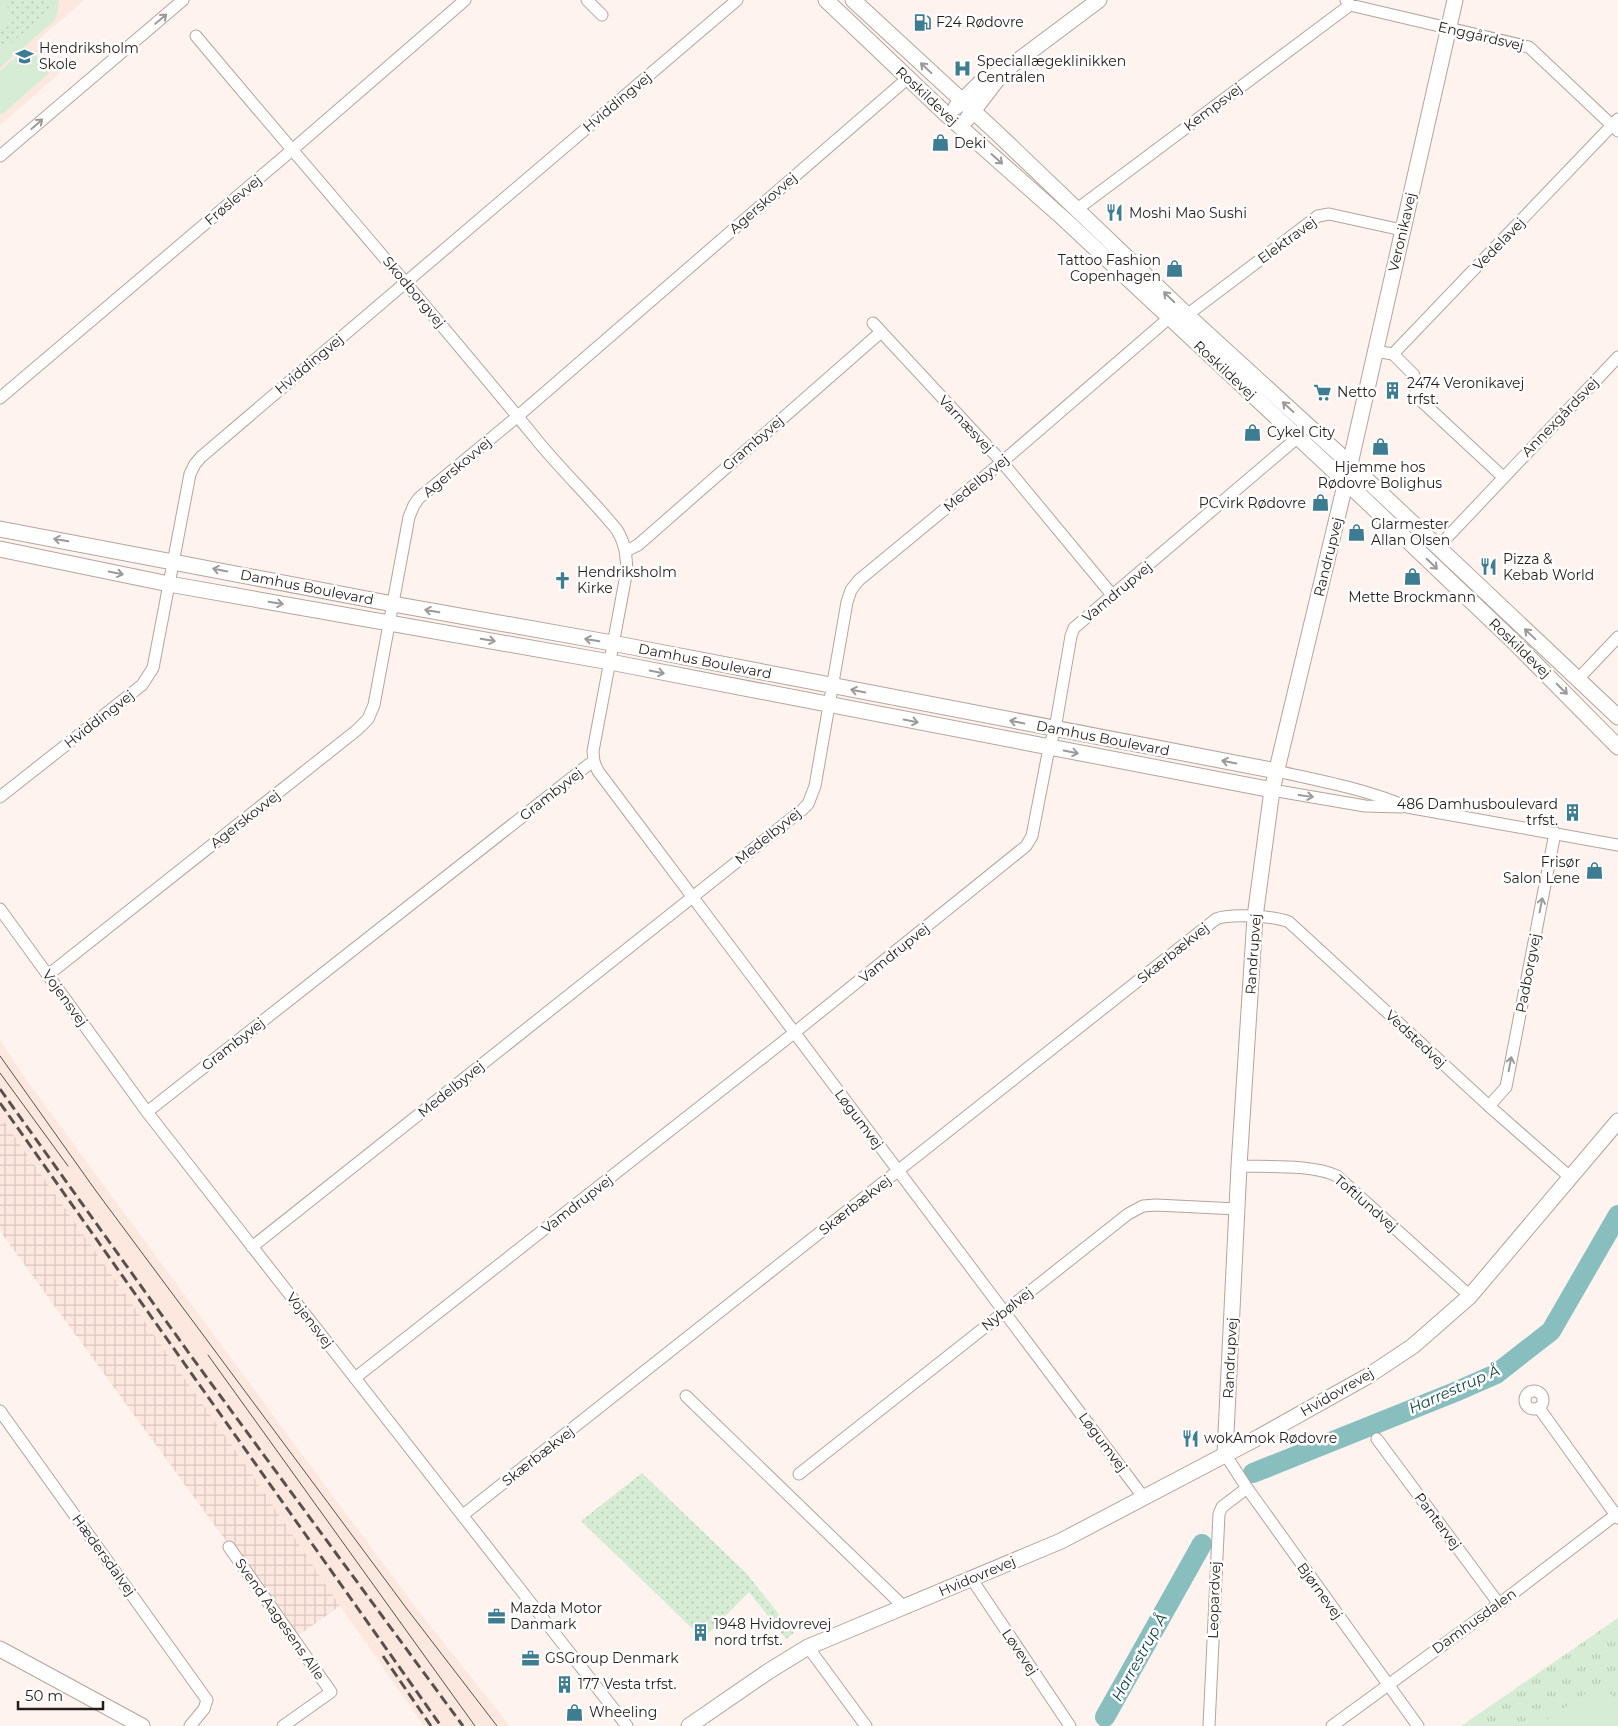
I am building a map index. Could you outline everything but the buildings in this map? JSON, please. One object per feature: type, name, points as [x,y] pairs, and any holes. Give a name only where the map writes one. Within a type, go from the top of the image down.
[{"type":"street","points":[[0,156],[183,0]]},
{"type":"street","name":"Frøslevvej","points":[[0,398],[465,0]]},
{"type":"street","points":[[587,0],[602,15]]},
{"type":"street","name":"Hviddingvej","points":[[0,797],[142,685],[153,668],[190,474],[201,457],[737,0]]},
{"type":"street","name":"Roskildevej","points":[[826,0],[948,116],[1064,219],[1346,482],[1512,640],[1618,747]]},
{"type":"street","name":"Roskildevej","points":[[853,0],[1618,717]]},
{"type":"street","points":[[960,127],[980,83],[1004,71],[1099,0]]},
{"type":"street","name":"Veronikavej","points":[[1350,464],[1374,351],[1455,0]]},
{"type":"street","name":"Enggårdsvej","points":[[1348,2],[1449,29],[1529,47],[1616,125]]},
{"type":"street","name":"Kempsvej","points":[[1076,210],[1348,2]]},
{"type":"street","name":"Skodborgvej","points":[[196,36],[406,282],[536,440],[586,496],[592,500],[623,539],[626,551]]},
{"type":"street","name":"Agerskovvej","points":[[48,975],[358,730],[368,719],[374,705],[409,517],[419,498],[518,416],[908,78]]},
{"type":"street","points":[[948,116],[968,106]]},
{"type":"street","name":"Vedelavej","points":[[1393,354],[1616,125]]},
{"type":"street","name":"Elektravej","points":[[1187,315],[1318,216],[1329,214],[1402,230]]},
{"type":"street","name":"Medelbyvej","points":[[252,1247],[808,804],[815,786],[847,602],[851,590],[858,580],[1002,462],[1169,318]]},
{"type":"street","name":"Varnæsvej","points":[[873,323],[1002,462],[1113,596]]},
{"type":"street","name":"Grambyvej","points":[[147,1112],[572,776],[594,762],[594,751],[612,643],[627,570],[626,551],[638,545],[881,332]]},
{"type":"street","points":[[1374,351],[1393,354],[1414,375],[1417,397],[1503,477]]},
{"type":"street","name":"Annexgårdsvej","points":[[1438,547],[1618,357]]},
{"type":"street","name":"Vamdrupvej","points":[[355,1378],[794,1033],[1026,846],[1032,836],[1074,628],[1297,438]]},
{"type":"street","name":"Randrupvej","points":[[1225,1454],[1236,1209],[1254,917],[1276,771],[1350,464]]},
{"type":"street","name":"Damhus Boulevard","points":[[0,529],[394,604],[612,643],[1276,771],[1375,796],[1406,807],[1618,845]]},
{"type":"street","name":"Damhus Boulevard","points":[[0,549],[169,584],[610,662],[1272,790],[1365,806],[1406,807]]},
{"type":"street","points":[[1578,679],[1618,637]]},
{"type":"street","name":"Løgumvej","points":[[594,762],[603,780],[1005,1311],[1144,1498]]},
{"type":"street","name":"Padborgvej","points":[[1489,1106],[1506,1087],[1555,834]]},
{"type":"street","name":"Vojensvej","points":[[0,909],[147,1112],[627,1726]]},
{"type":"street","name":"Skærbækvej","points":[[463,1515],[1216,919],[1229,915],[1254,917]]},
{"type":"street","name":"Vedstedvej","points":[[1254,917],[1289,922],[1489,1106],[1571,1178]]},
{"type":"street","name":"Hvidovrevej","points":[[689,1726],[769,1671],[808,1647],[1061,1541],[1368,1376],[1413,1346],[1470,1296],[1618,1121]]},
{"type":"street","name":"Toftlundvej","points":[[1239,1166],[1314,1169],[1337,1176],[1470,1296]]},
{"type":"street","name":"Nybølvej","points":[[799,1474],[1128,1214],[1142,1206],[1236,1209]]},
{"type":"street","points":[[686,1396],[904,1607]]},
{"type":"street","name":"Damhusdalen","points":[[1332,1726],[1617,1515],[1540,1408]]},
{"type":"street","name":"Hædersdalvej","points":[[0,1411],[207,1700],[204,1709],[190,1726]]},
{"type":"street","name":"Pantervej","points":[[1377,1439],[1499,1604]]},
{"type":"street","name":"Bjørnevej","points":[[1225,1454],[1247,1488],[1418,1726]]},
{"type":"street","name":"Leopardvej","points":[[1209,1726],[1219,1514],[1222,1507],[1247,1488]]},
{"type":"street","name":"Svend Aagesens Alle","points":[[229,1547],[331,1692],[283,1726]]},
{"type":"street","name":"Løvevej","points":[[971,1578],[1071,1726]]},
{"type":"street","points":[[808,1647],[866,1726]]},
{"type":"street","points":[[2,1654],[142,1726]]},
{"type":"shaded area","name":"Hendriksholm Skole","points":[[0,0],[84,0],[37,41],[62,71],[0,125]]},
{"type":"shaded area","points":[[0,1040],[27,1081],[309,1464],[423,1617],[510,1726],[424,1726],[340,1606],[249,1470],[0,1116]]},
{"type":"shaded area","points":[[0,1116],[249,1470],[340,1606],[296,1637],[0,1231]]},
{"type":"green space","points":[[0,0],[53,0],[50,10],[0,53]]},
{"type":"green space","points":[[0,0],[2,0],[16,19],[0,31]]},
{"type":"green space","points":[[53,0],[59,0],[56,19],[0,68],[0,53],[50,10]]},
{"type":"green space","points":[[26,49],[31,49],[49,73],[4,113],[0,114],[0,71]]},
{"type":"green space","points":[[642,1473],[746,1573],[794,1633],[786,1639],[749,1592],[703,1639],[581,1521]]},
{"type":"green space","points":[[1618,1618],[1618,1726],[1461,1726]]},
{"type":"green space","points":[[1603,1682],[1618,1704],[1618,1726],[1537,1726]]},
{"type":"waterway","name":"Harrestrup Å","points":[[1253,1473],[1496,1374],[1551,1331],[1618,1215]]},
{"type":"waterway","name":"Harrestrup Å","points":[[1105,1717],[1202,1544]]},
{"type":"tram line","points":[[0,1056],[96,1191],[407,1609],[497,1726]]},
{"type":"tram line","points":[[0,1073],[68,1166]]},
{"type":"tram line","points":[[208,1355],[475,1726]]},
{"type":"railway","points":[[0,1089],[191,1356],[463,1726]]},
{"type":"railway","points":[[0,1103],[441,1726]]},
{"type":"railway","points":[[383,1656],[431,1726]]},
{"type":"place","name":"F24 Rødovre","points":[[922,22]]},
{"type":"place","name":"Hendriksholm Skole","points":[[25,56]]},
{"type":"place","name":"Speciallægeklinikken Centralen","points":[[963,69]]},
{"type":"place","name":"Deki","points":[[940,143]]},
{"type":"place","name":"Moshi Mao Sushi","points":[[1115,213]]},
{"type":"place","name":"Tattoo Fashion Copenhagen","points":[[1175,268]]},
{"type":"place","name":"2474 Veronikavej trfst.","points":[[1393,391]]},
{"type":"place","name":"Netto","points":[[1323,392]]},
{"type":"place","name":"Cykel City","points":[[1253,432]]},
{"type":"place","name":"Hjemme hos Rødovre Bolighus","points":[[1380,447]]},
{"type":"place","name":"PCvirk Rødovre","points":[[1320,503]]},
{"type":"place","name":"Glarmester Allan Olsen","points":[[1357,532]]},
{"type":"place","name":"Pizza & Kebab World","points":[[1489,567]]},
{"type":"place","name":"Mette Brockmann","points":[[1412,577]]},
{"type":"place","name":"Hendriksholm Kirke","points":[[563,580]]},
{"type":"place","name":"486 Damhusboulevard trfst.","points":[[1572,812]]},
{"type":"place","name":"Frisør Salon Lene","points":[[1594,870]]},
{"type":"place","name":"wokAmok Rødovre","points":[[1190,1438]]},
{"type":"place","name":"Mazda Motor Danmark","points":[[496,1616]]},
{"type":"place","name":"1948 Hvidovrevej nord trfst.","points":[[700,1632]]},
{"type":"place","name":"GSGroup Denmark","points":[[531,1658]]},
{"type":"place","name":"177 Vesta trfst.","points":[[564,1684]]},
{"type":"place","name":"Wheeling","points":[[575,1712]]}]
